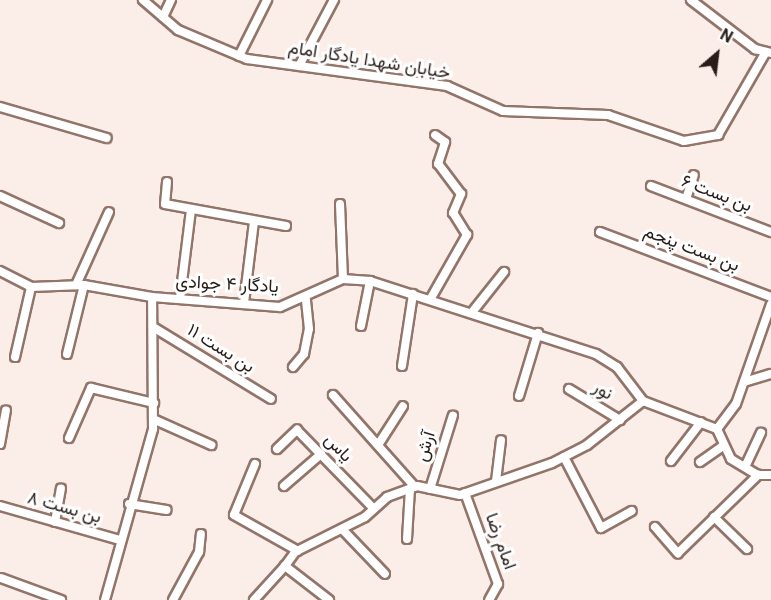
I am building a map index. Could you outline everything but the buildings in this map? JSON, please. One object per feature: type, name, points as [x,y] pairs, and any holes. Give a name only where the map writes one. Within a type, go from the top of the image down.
[{"type":"street","name":"خیابان شهدا یادگار امام","points":[[143,0],[178,30],[239,56],[447,86],[503,111],[608,115],[684,141],[718,135],[769,53]]},
{"type":"street","points":[[163,17],[171,0]]},
{"type":"street","points":[[299,66],[334,0]]},
{"type":"street","points":[[691,0],[769,53]]},
{"type":"street","points":[[239,56],[264,1]]},
{"type":"street","points":[[0,107],[107,138]]},
{"type":"street","points":[[430,298],[467,235],[453,213],[460,194],[438,164],[445,142],[435,135]]},
{"type":"street","points":[[686,199],[694,175]]},
{"type":"street","points":[[167,182],[165,204],[286,226]]},
{"type":"street","name":"بن بست ۶","points":[[651,186],[771,232]]},
{"type":"street","points":[[0,195],[58,223]]},
{"type":"street","points":[[340,204],[344,279],[370,281],[473,311],[538,333],[617,367],[643,401],[717,429],[731,459],[758,475],[771,475]]},
{"type":"street","points":[[180,298],[190,210]]},
{"type":"street","points":[[67,354],[80,285],[110,212]]},
{"type":"street","points":[[244,303],[254,221]]},
{"type":"street","name":"بن بست پنجم","points":[[600,232],[771,297]]},
{"type":"street","points":[[0,271],[31,287],[80,285],[152,297]]},
{"type":"street","points":[[473,311],[504,272]]},
{"type":"street","name":"یادگار ۴ جوادی","points":[[105,600],[153,419],[152,297],[280,307],[306,299],[344,279]]},
{"type":"street","points":[[361,326],[370,281]]},
{"type":"street","points":[[15,357],[31,287]]},
{"type":"street","points":[[402,366],[413,294]]},
{"type":"street","points":[[293,367],[304,354],[309,328],[306,299]]},
{"type":"street","points":[[717,429],[736,404],[771,304]]},
{"type":"street","name":"بن بست ۱۱","points":[[153,327],[271,399]]},
{"type":"street","points":[[519,396],[538,333]]},
{"type":"street","points":[[744,382],[771,374]]},
{"type":"street","points":[[69,438],[91,388],[154,403]]},
{"type":"street","name":"نور","points":[[569,389],[620,420]]},
{"type":"street","points":[[333,395],[378,445],[412,488],[407,539]]},
{"type":"street","points":[[254,600],[298,551],[342,529],[374,509],[387,497],[412,488],[465,493],[564,457],[620,420],[643,401]]},
{"type":"street","points":[[378,445],[403,406]]},
{"type":"street","points":[[0,444],[6,411]]},
{"type":"street","name":"آرش","points":[[430,489],[453,415]]},
{"type":"street","points":[[153,419],[211,445]]},
{"type":"street","points":[[671,461],[701,422]]},
{"type":"street","name":"یاس","points":[[277,449],[297,430],[374,509]]},
{"type":"street","points":[[745,467],[760,433]]},
{"type":"street","points":[[496,481],[501,440]]},
{"type":"street","points":[[700,462],[724,445]]},
{"type":"street","points":[[284,486],[321,454]]},
{"type":"street","points":[[564,457],[600,528],[632,511]]},
{"type":"street","points":[[255,464],[234,515],[298,551]]},
{"type":"street","points":[[655,527],[678,554],[758,475]]},
{"type":"street","points":[[55,522],[61,489]]},
{"type":"street","name":"امام رضا","points":[[465,493],[498,584],[489,600]]},
{"type":"street","points":[[129,504],[167,510]]},
{"type":"street","name":"بن بست ۸","points":[[0,506],[120,540]]},
{"type":"street","points":[[714,517],[747,549]]},
{"type":"street","points":[[342,529],[385,574]]},
{"type":"street","points":[[173,600],[199,552],[201,534]]},
{"type":"street","points":[[285,566],[329,600]]},
{"type":"street","points":[[1,578],[61,600]]}]
